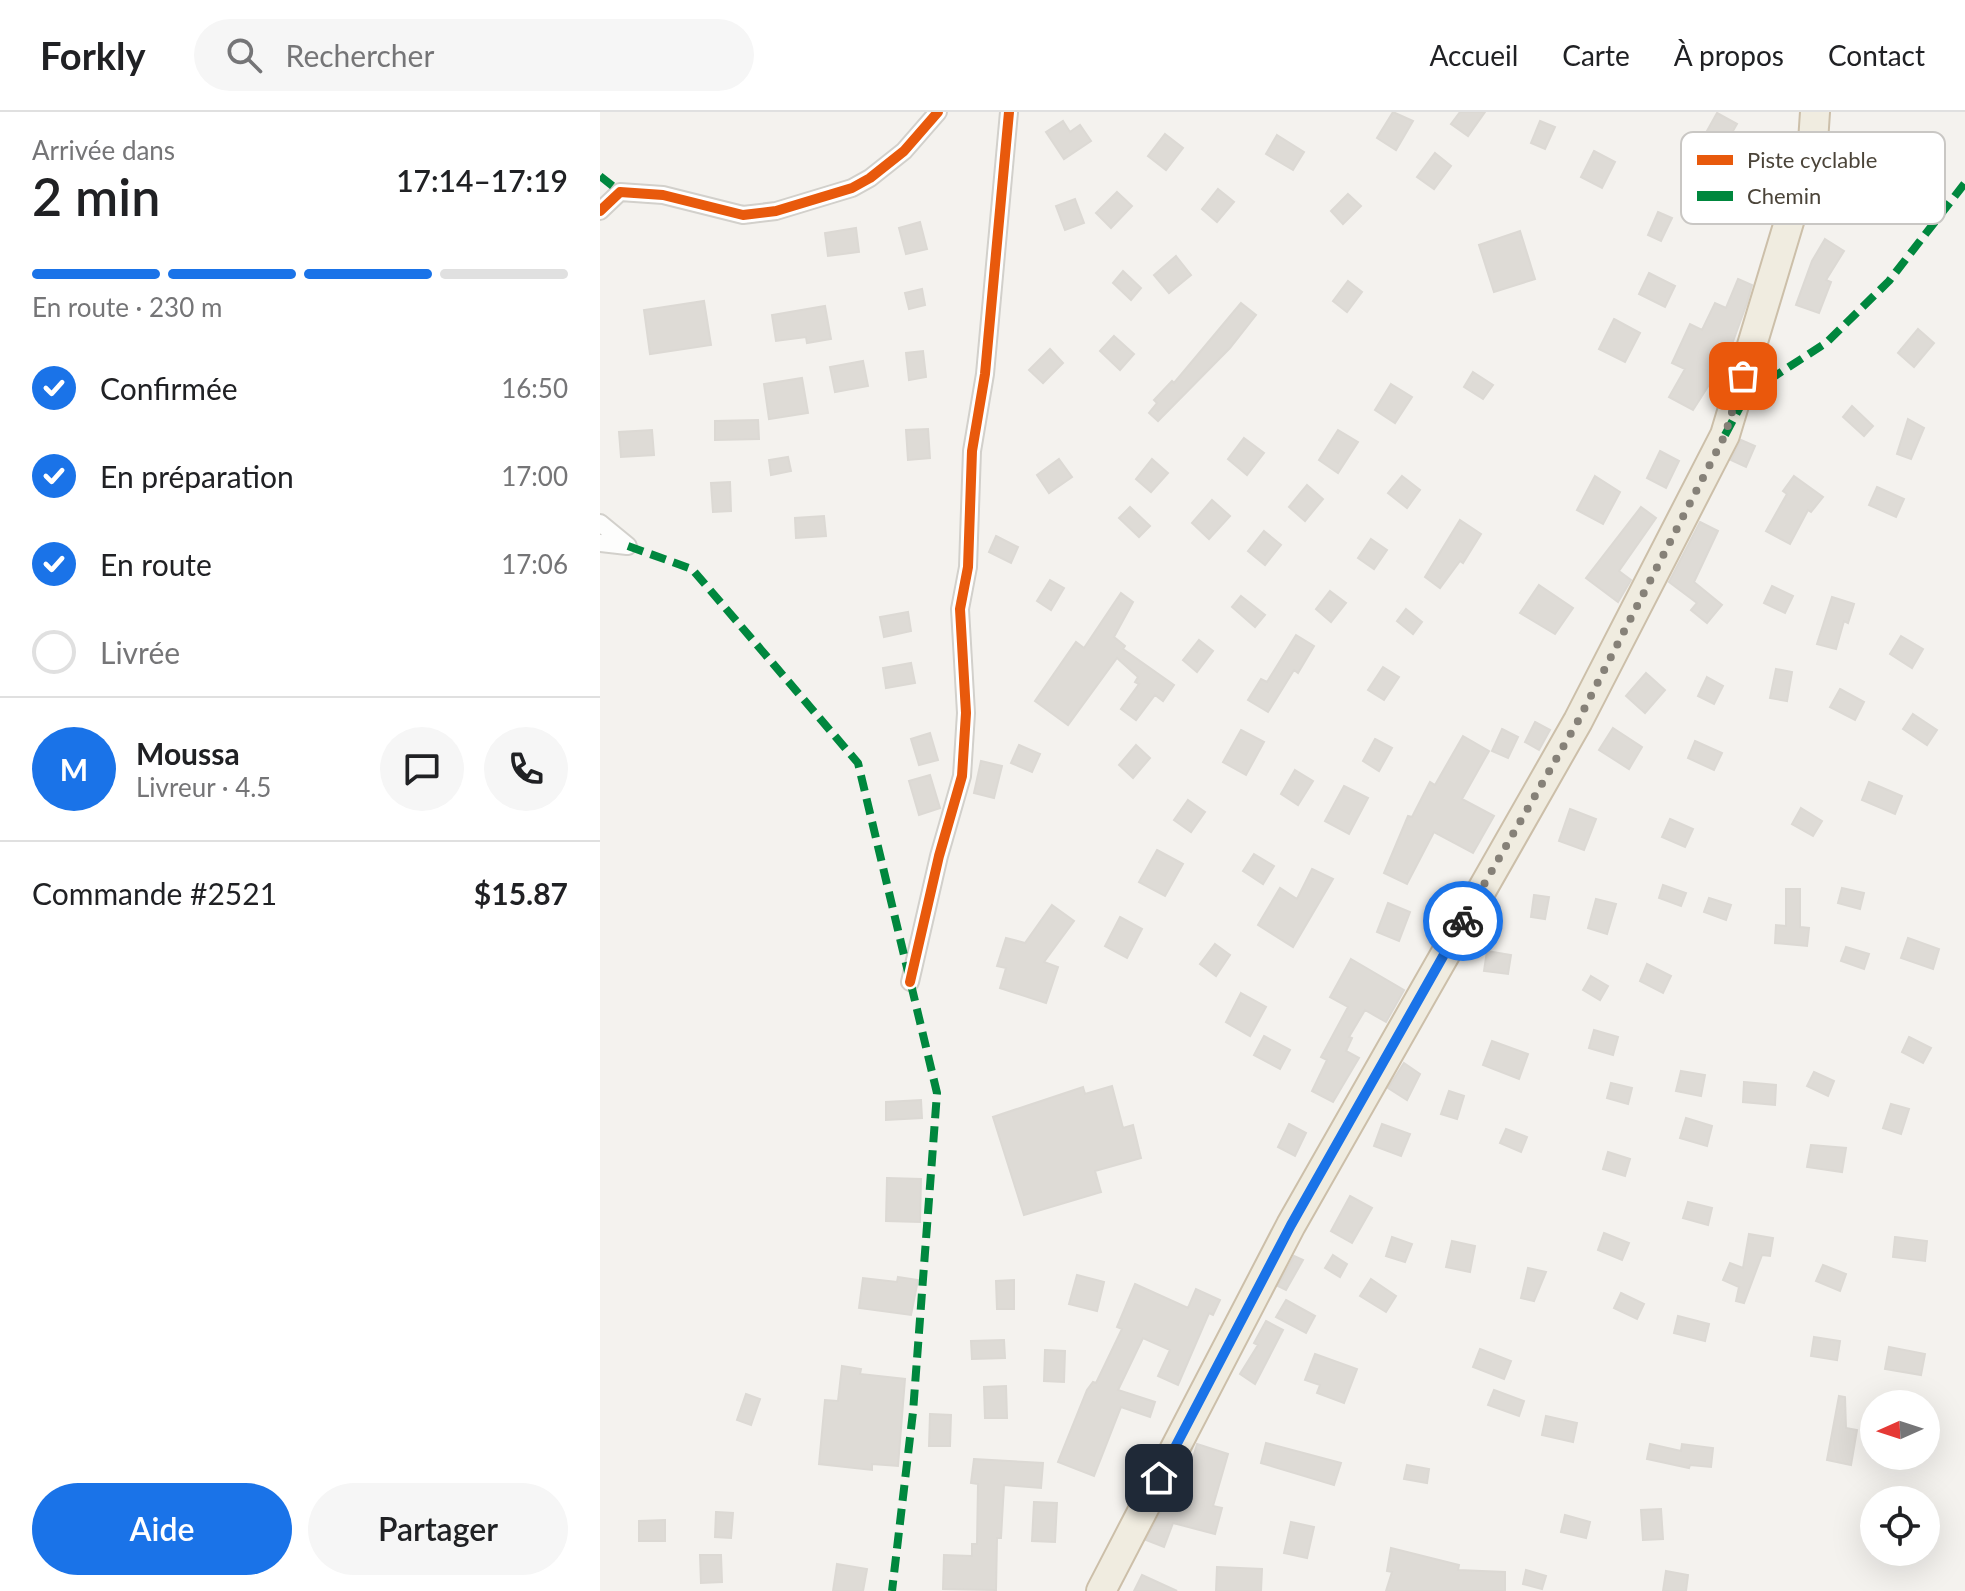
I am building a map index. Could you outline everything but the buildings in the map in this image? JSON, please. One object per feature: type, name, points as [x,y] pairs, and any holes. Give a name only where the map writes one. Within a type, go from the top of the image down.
[{"type":"highway","points":[[1814,132],[1815,112]]},
{"type":"highway","points":[[1101,1591],[1291,1225],[1578,721],[1725,435],[1788,224]]},
{"type":"street","points":[[600,211],[620,192],[663,195],[743,215],[813,201],[870,178],[904,151],[938,112]]},
{"type":"street","points":[[910,982],[939,856],[962,776],[966,713],[960,609],[968,567],[972,451],[985,374],[1009,112]]},
{"type":"street","points":[[600,523],[628,546],[600,543]]},
{"type":"marked path","points":[[600,176],[620,192]]},
{"type":"marked path","points":[[1945,209],[1965,183]]},
{"type":"marked path","points":[[1725,435],[1747,394],[1826,343],[1889,281],[1933,224]]},
{"type":"marked path","points":[[628,546],[692,569],[858,763],[937,1093],[913,1412],[892,1591]]},
{"type":"cycle path","points":[[600,211],[620,192],[663,195],[743,215],[776,211],[852,188],[870,178],[904,151],[938,112]]},
{"type":"cycle path","points":[[910,982],[939,856],[962,776],[966,713],[960,609],[968,567],[972,451],[985,374],[1009,112]]},
{"type":"way so far","points":[[1463,921],[1578,721],[1725,435],[1743,376]]},
{"type":"route","points":[[1159,1478],[1291,1225],[1463,921]]}]
